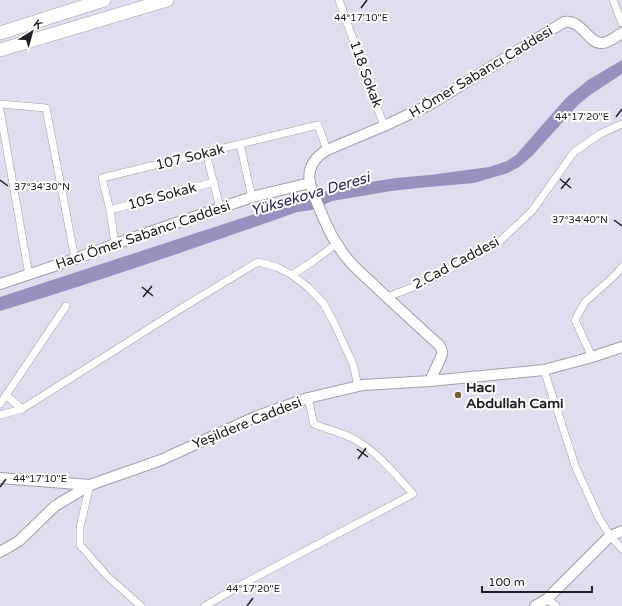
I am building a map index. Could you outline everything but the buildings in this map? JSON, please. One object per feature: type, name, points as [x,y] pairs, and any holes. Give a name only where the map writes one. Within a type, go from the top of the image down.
[{"type":"highway","points":[[0,33],[104,0]]},
{"type":"highway","points":[[0,50],[167,0]]},
{"type":"street","name":"118 Sokak","points":[[339,0],[384,126]]},
{"type":"street","points":[[613,0],[622,22]]},
{"type":"street","name":"H.Ömer Sabancı Caddesi","points":[[311,186],[310,172],[312,164],[321,153],[429,105],[564,22],[572,22],[577,25],[598,43],[607,42],[622,33]]},
{"type":"street","points":[[0,104],[46,108],[75,259]]},
{"type":"street","points":[[0,110],[29,275]]},
{"type":"street","name":"2.Cad Caddesi","points":[[387,297],[424,283],[499,242],[532,211],[574,152],[600,134],[622,124]]},
{"type":"street","name":"107 Sokak","points":[[115,244],[110,210],[102,178],[318,125],[327,150]]},
{"type":"street","points":[[240,144],[252,197]]},
{"type":"street","points":[[206,153],[220,208]]},
{"type":"street","name":"105 Sokak","points":[[110,210],[214,182]]},
{"type":"street","points":[[311,186],[336,244],[361,273],[442,349],[441,357],[430,381]]},
{"type":"street","name":"Hacı Ömer Sabancı Caddesi","points":[[0,284],[252,197],[311,186]]},
{"type":"street","points":[[292,275],[336,244]]},
{"type":"street","points":[[0,415],[22,409],[180,309],[258,262],[292,275],[309,288],[324,304],[353,364],[358,386]]},
{"type":"street","points":[[592,357],[575,320],[585,302],[613,278],[622,267]]},
{"type":"street","points":[[0,404],[66,306]]},
{"type":"street","name":"Yeşildere Caddesi","points":[[0,552],[19,541],[55,506],[90,486],[161,460],[255,417],[308,398],[363,385],[430,381],[544,370],[622,347]]},
{"type":"street","points":[[544,370],[576,468],[598,516],[610,536],[622,549]]},
{"type":"street","points":[[6,395],[22,409]]},
{"type":"street","points":[[205,606],[239,586],[413,494],[382,461],[361,444],[351,438],[314,424],[308,398]]},
{"type":"street","points":[[0,478],[90,486],[80,527],[80,545],[106,576],[141,606]]},
{"type":"street","points":[[535,606],[547,599],[610,536],[622,530]]},
{"type":"street","points":[[547,599],[556,606]]},
{"type":"shaded area","points":[[622,60],[622,74],[590,95],[578,105],[532,156],[519,167],[508,173],[474,183],[391,191],[332,201],[312,210],[297,212],[75,288],[0,311],[0,297],[319,193],[358,184],[396,178],[489,167],[507,161],[516,155],[566,98],[588,80]]},
{"type":"place","name":"Hacı Abdullah Cami","points":[[458,395]]},
{"type":"water label","name":"Yüksekova Deresi","points":[[310,194]]}]
